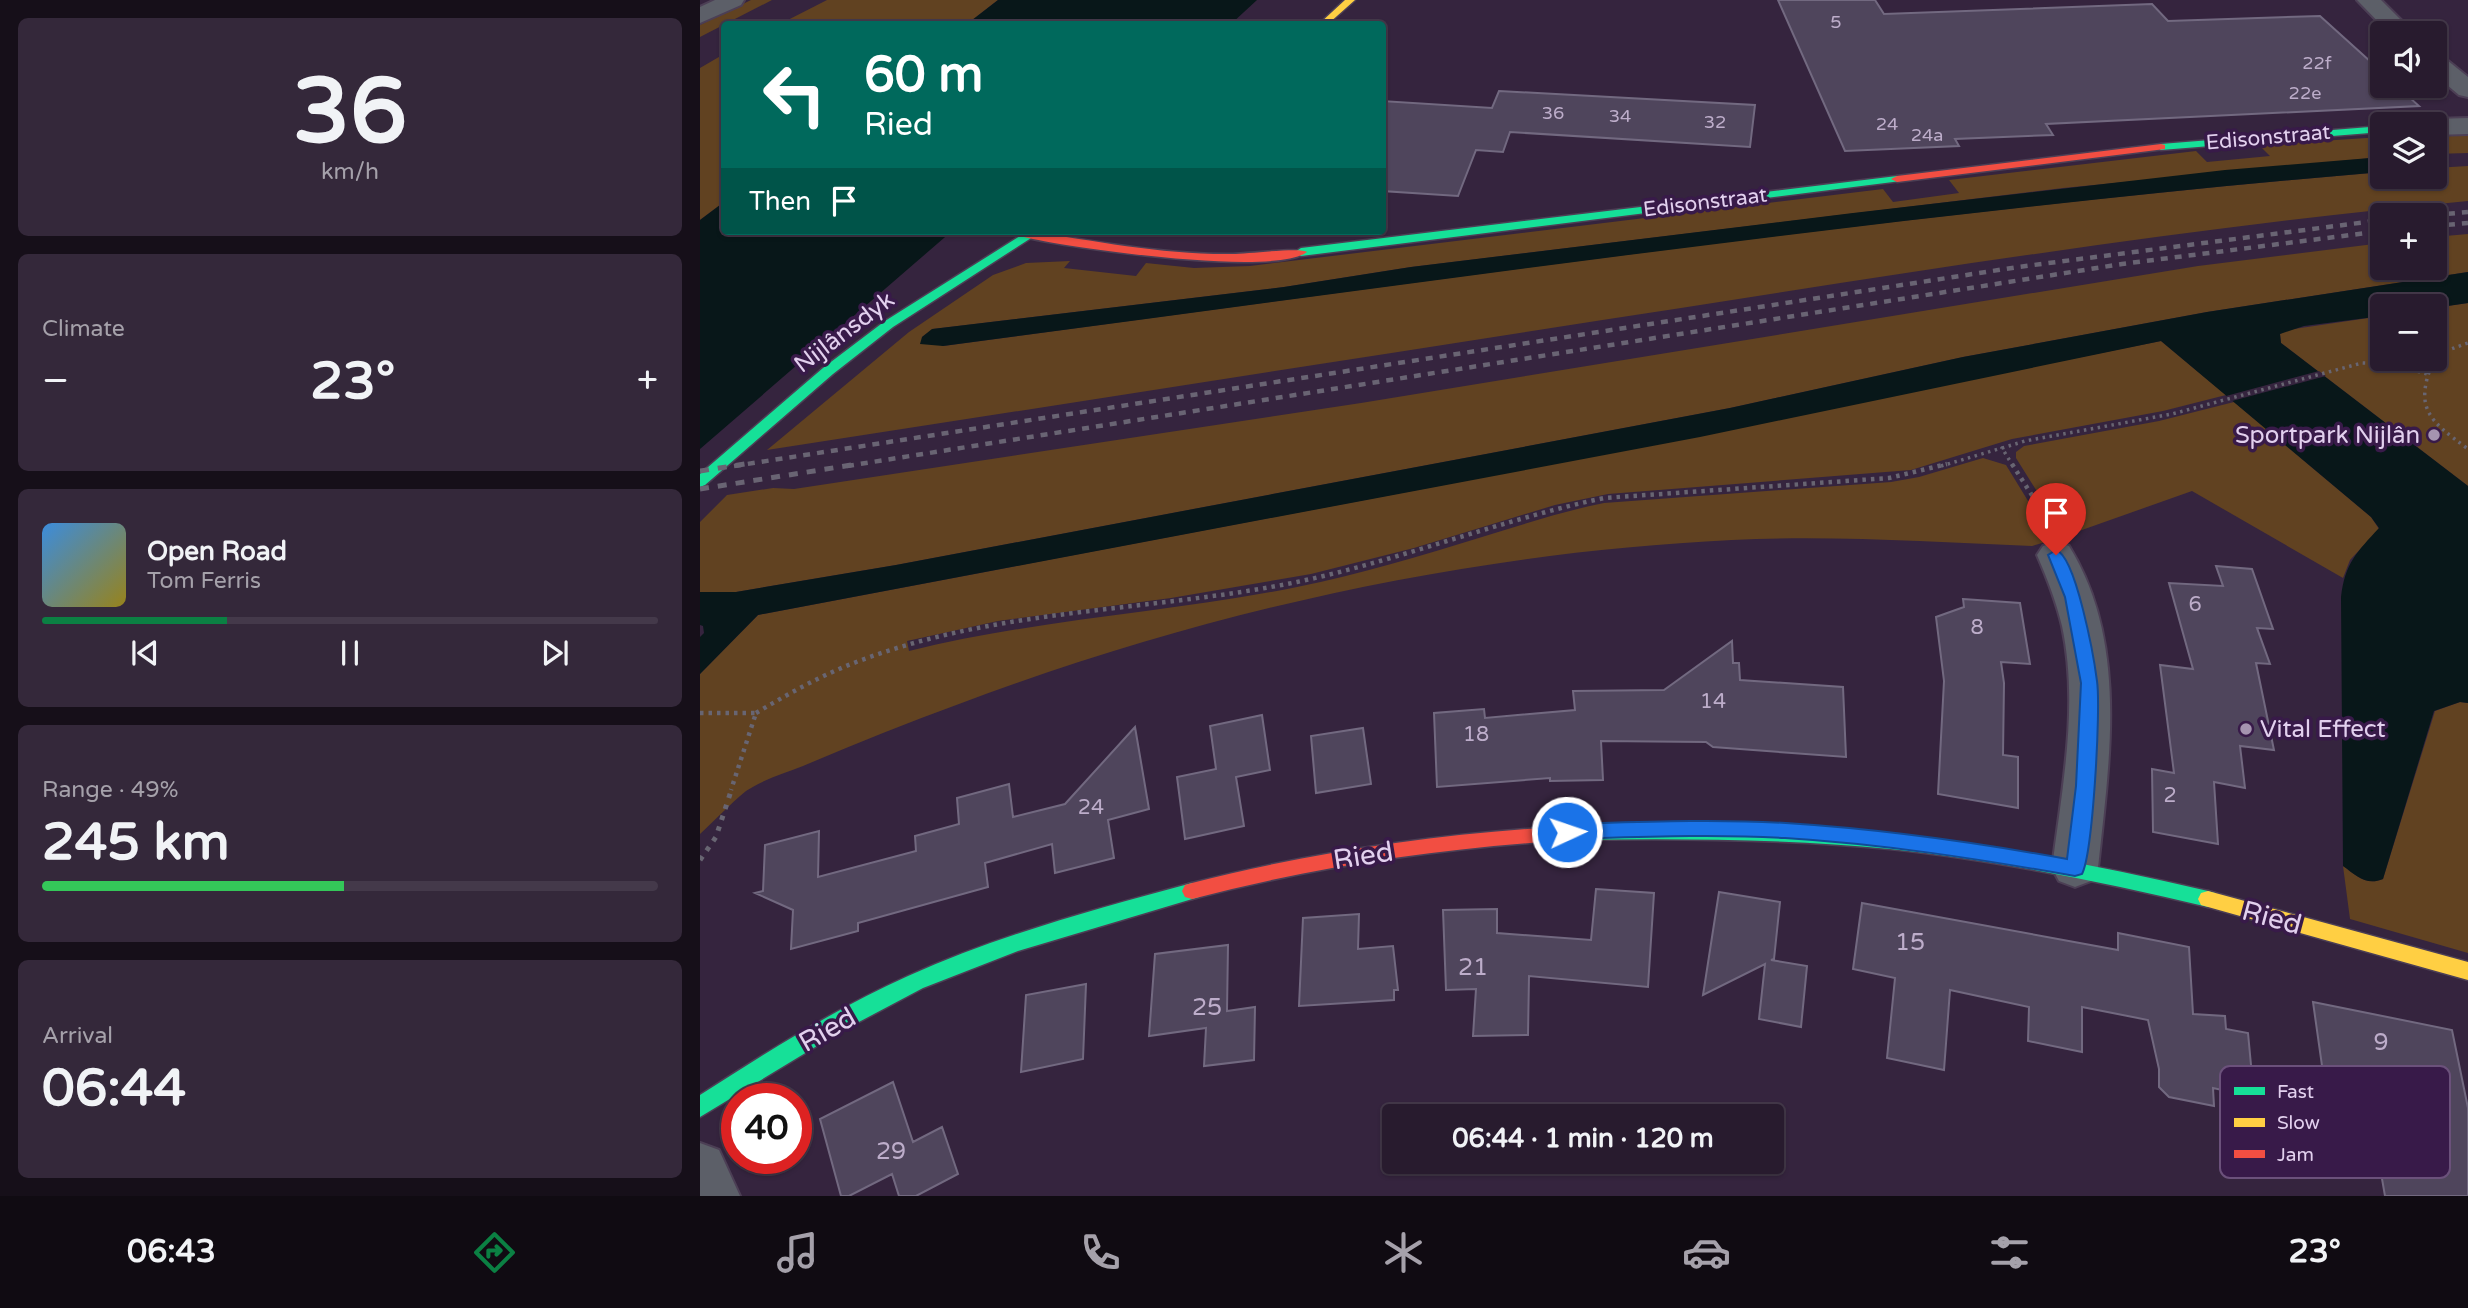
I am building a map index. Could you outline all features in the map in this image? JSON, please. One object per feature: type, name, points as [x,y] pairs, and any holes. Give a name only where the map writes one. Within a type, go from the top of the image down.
[{"type":"street","points":[[700,16],[733,0]]},
{"type":"street","points":[[1327,21],[1350,0]]},
{"type":"street","points":[[2368,0],[2390,21]]},
{"type":"street","points":[[2447,72],[2468,90]]},
{"type":"street","points":[[2447,127],[2468,126]]},
{"type":"street","name":"Edisonstraat","points":[[1045,235],[1194,258],[1264,257],[2081,156],[2198,143],[2370,131]]},
{"type":"street","name":"Nijlânsdyk","points":[[700,482],[828,371],[889,324],[1029,235]]},
{"type":"street","points":[[2056,555],[2073,597],[2089,683],[2085,786],[2075,868]]},
{"type":"street","name":"Ried","points":[[700,1107],[836,1022],[894,992],[1008,945],[1168,895],[1284,868],[1389,850],[1496,837],[1591,830],[1685,828],[1785,831],[1978,851],[2075,868],[2194,896],[2468,971]]},
{"type":"street","points":[[700,1169],[713,1196]]},
{"type":"path","points":[[2447,350],[2468,343]]},
{"type":"path","points":[[700,713],[756,713],[776,699],[846,665],[925,642],[1071,614],[1163,605],[1273,586],[1357,568],[1571,505],[1604,498],[1889,478],[1916,473],[2025,441],[2172,414],[2371,362],[2392,364],[2427,374]]},
{"type":"path","points":[[2428,371],[2421,393],[2423,410],[2433,423],[2468,449]]},
{"type":"path","points":[[2001,448],[2058,537],[2056,555]]},
{"type":"path","points":[[700,860],[716,837],[756,713]]},
{"type":"shaded area","points":[[751,0],[772,0],[731,21],[721,21],[721,26],[700,37],[700,25]]},
{"type":"shaded area","points":[[827,0],[998,0],[971,21],[786,21]]},
{"type":"shaded area","points":[[998,0],[1257,0],[1234,21],[971,21]]},
{"type":"shaded area","points":[[721,56],[721,204],[700,220],[700,68]]},
{"type":"shaded area","points":[[2468,133],[2468,153],[2447,154],[2447,134]]},
{"type":"shaded area","points":[[2370,138],[2370,158],[2063,188],[1411,267],[1284,287],[933,329],[922,337],[943,346],[1841,228],[2021,207],[2370,173],[2370,189],[2447,189],[2447,167],[2468,166],[2468,201],[2370,203],[2370,211],[1975,263],[767,450],[909,332],[993,275],[1026,263],[1070,261],[1064,268],[1136,276],[1146,263],[1194,268],[1250,266],[1883,189],[1893,202],[1959,193],[1949,180],[2196,151],[2207,162],[2270,156],[2259,145]]},
{"type":"shaded area","points":[[2370,158],[2370,173],[1841,228],[943,346],[920,344],[922,337],[932,329],[1284,287],[1411,267],[2225,170]]},
{"type":"shaded area","points":[[721,204],[721,235],[947,235],[700,449],[700,220]]},
{"type":"shaded area","points":[[2468,234],[2468,272],[2447,275],[2447,236]]},
{"type":"shaded area","points":[[2370,244],[2370,280],[2416,280],[2207,312],[1963,357],[1730,408],[896,565],[736,592],[700,592],[700,522],[727,495],[773,488],[794,489],[1361,403],[2198,266]]},
{"type":"shaded area","points":[[2468,272],[2468,303],[2447,306],[2447,294],[2370,294],[2370,318],[2304,326],[2280,334],[2281,343],[2468,486],[2468,703],[2460,702],[2434,711],[2383,879],[2377,881],[2362,879],[2343,866],[2341,597],[2353,559],[2379,528],[2371,517],[2161,341],[1700,437],[758,615],[700,674],[700,637],[704,633],[703,626],[700,625],[700,592],[736,592],[896,565],[1730,408],[1963,357],[2207,312],[2416,280],[2447,280],[2447,275]]},
{"type":"shaded area","name":"Sportpark Nijlân","points":[[2468,303],[2468,486],[2281,343],[2280,334],[2287,330],[2370,318],[2370,371],[2447,371],[2447,306]]},
{"type":"shaded area","points":[[2161,341],[2226,395],[2163,411],[2012,439],[1911,470],[1608,494],[1555,505],[1414,548],[1311,574],[1171,598],[998,621],[907,641],[909,651],[1005,631],[1297,587],[1390,564],[1604,503],[1891,482],[1919,477],[1983,458],[2006,465],[2052,540],[2032,546],[1807,538],[1633,547],[1436,573],[1339,592],[1147,641],[1053,671],[920,719],[759,783],[740,796],[700,834],[700,674],[758,615],[1438,486]]},
{"type":"shaded area","points":[[2234,402],[2371,517],[2379,529],[2350,560],[2343,578],[2192,491],[2065,536],[2016,458],[2016,452],[2024,446],[2159,421]]},
{"type":"shaded area","points":[[2460,702],[2468,703],[2468,953],[2350,919],[2343,866],[2367,881],[2383,879],[2435,711]]},
{"type":"pier","points":[[2319,371],[2326,376],[2232,401],[2226,396]]},
{"type":"building","points":[[1778,0],[1875,0],[1884,14],[2152,4],[2168,21],[2320,16],[2370,61],[2370,98],[2410,98],[2419,106],[2046,124],[2053,135],[1955,139],[1959,146],[1845,151]]},
{"type":"building","points":[[1499,91],[1755,105],[1750,147],[1510,132],[1503,152],[1476,150],[1458,196],[1386,191],[1386,101],[1492,108]]},
{"type":"building","points":[[2216,566],[2252,569],[2273,629],[2257,628],[2270,664],[2256,663],[2274,750],[2240,746],[2245,788],[2214,782],[2218,844],[2153,832],[2152,769],[2174,773],[2160,665],[2193,669],[2169,583],[2223,586]]},
{"type":"building","points":[[1963,599],[2020,603],[2030,664],[2001,662],[2004,683],[2003,755],[2018,757],[2018,808],[1938,794],[1944,681],[1936,617],[1964,607]]},
{"type":"building","points":[[1732,641],[1733,663],[1739,663],[1740,680],[1843,687],[1846,757],[1713,747],[1706,742],[1601,741],[1603,780],[1550,781],[1550,778],[1437,787],[1434,713],[1484,709],[1485,718],[1575,710],[1573,691],[1664,690]]},
{"type":"building","points":[[1262,715],[1270,770],[1236,777],[1244,826],[1185,839],[1177,777],[1216,769],[1210,726]]},
{"type":"building","points":[[1135,727],[1149,809],[1108,820],[1114,858],[1055,873],[1052,844],[985,863],[988,887],[858,923],[858,931],[791,949],[793,910],[755,893],[763,891],[765,845],[819,831],[818,877],[916,851],[915,836],[959,824],[957,798],[1009,784],[1013,817],[1065,804]]},
{"type":"building","points":[[1363,728],[1371,784],[1316,793],[1311,736]]},
{"type":"building","points":[[1596,889],[1654,893],[1648,987],[1529,976],[1528,1035],[1473,1036],[1476,989],[1446,990],[1443,910],[1497,909],[1497,933],[1591,940]]},
{"type":"building","points":[[1719,892],[1780,902],[1774,959],[1771,960],[1807,966],[1801,1027],[1759,1019],[1765,964],[1703,995]]},
{"type":"building","points":[[1862,903],[2118,950],[2118,933],[2189,947],[2193,1014],[2225,1016],[2226,1029],[2248,1033],[2251,1066],[2220,1066],[2220,1090],[2213,1088],[2214,1106],[2169,1097],[2159,1087],[2159,1069],[2148,1020],[2082,1007],[2082,1052],[2028,1041],[2029,1007],[1950,990],[1944,1070],[1887,1058],[1895,978],[1853,969]]},
{"type":"building","points":[[1359,914],[1358,949],[1393,946],[1398,990],[1394,990],[1394,1000],[1299,1006],[1303,918]]},
{"type":"building","points":[[1228,945],[1227,1011],[1255,1007],[1254,1060],[1204,1066],[1206,1028],[1149,1036],[1155,954]]},
{"type":"building","points":[[1086,984],[1083,1059],[1021,1072],[1026,995]]},
{"type":"building","points":[[2313,1002],[2452,1030],[2468,1108],[2468,1196],[2385,1196],[2382,1178],[2450,1178],[2450,1066],[2322,1066]]},
{"type":"building","points":[[893,1082],[913,1142],[942,1127],[958,1174],[916,1196],[899,1196],[892,1174],[849,1196],[841,1196],[820,1119]]},
{"type":"railway","points":[[2447,214],[2468,212]]},
{"type":"railway","points":[[734,466],[2018,267],[2370,222]]},
{"type":"railway","points":[[2447,225],[2468,223]]},
{"type":"railway","points":[[847,466],[2122,264],[2370,233]]},
{"type":"railway","points":[[700,471],[745,464]]},
{"type":"railway","points":[[700,489],[858,464]]},
{"type":"traffic: fast","points":[[2161,147],[2370,130]]},
{"type":"traffic: fast","points":[[1301,252],[1897,179]]},
{"type":"traffic: fast","points":[[700,482],[828,371],[889,324],[1030,235]]},
{"type":"traffic: fast","points":[[1572,833],[1735,832],[1892,842],[2049,864],[2208,899]]},
{"type":"traffic: fast","points":[[700,1107],[833,1025],[916,982],[1017,942],[1192,891]]},
{"type":"traffic: slow","points":[[1326,21],[1350,0]]},
{"type":"traffic: slow","points":[[2208,899],[2468,971]]},
{"type":"traffic: jam","points":[[1897,179],[2161,147]]},
{"type":"traffic: jam","points":[[1028,235],[1194,258],[1264,257],[1301,252]]},
{"type":"traffic: jam","points":[[1192,891],[1333,859],[1428,845],[1572,833]]},
{"type":"place","name":"Sportpark Nijlân","points":[[2434,435]]},
{"type":"place","name":"Vital Effect","points":[[2246,729]]},
{"type":"route","points":[[1567,832],[1685,828],[1785,831],[1978,851],[2075,868],[2085,786],[2089,683],[2073,597],[2056,555]]}]
